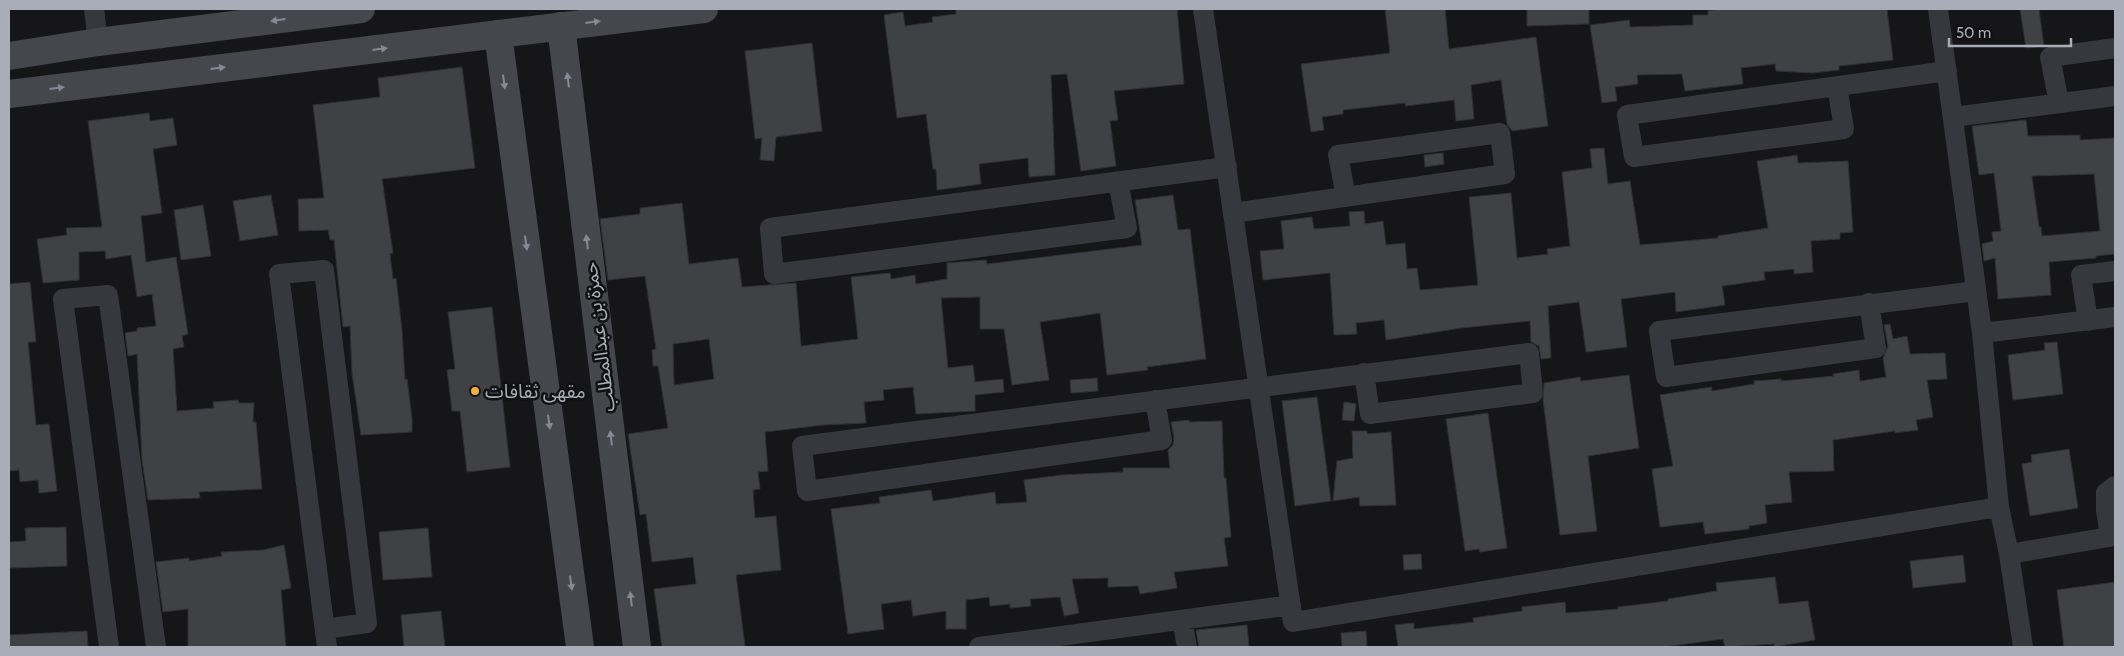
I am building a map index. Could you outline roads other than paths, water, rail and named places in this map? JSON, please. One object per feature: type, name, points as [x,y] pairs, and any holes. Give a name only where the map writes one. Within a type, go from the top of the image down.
[{"type":"street","points":[[94,9],[98,42]]},
{"type":"street","points":[[9,56],[98,42],[225,18],[361,9]]},
{"type":"street","points":[[9,94],[704,9]]},
{"type":"street","points":[[1204,9],[1294,622],[1999,507]]},
{"type":"street","points":[[1938,9],[1982,333],[1999,507],[2009,554],[2023,647]]},
{"type":"street","name":"حمزة بن عبدالمطلب","points":[[561,26],[637,647]]},
{"type":"street","points":[[498,34],[580,647]]},
{"type":"street","points":[[2059,103],[2050,57],[2115,48]]},
{"type":"street","points":[[1837,86],[1844,129],[1634,157],[1627,115],[1837,86],[1947,72]]},
{"type":"street","points":[[1953,117],[2115,96]]},
{"type":"street","points":[[1233,213],[1346,197],[1505,174],[1500,133],[1338,155],[1346,197]]},
{"type":"street","points":[[1118,181],[1127,228],[774,274],[770,228],[1118,181],[1227,167]]},
{"type":"street","points":[[324,270],[368,623],[326,638],[279,274],[324,270]]},
{"type":"street","points":[[2088,321],[2081,275],[2115,270]]},
{"type":"street","points":[[1869,303],[1876,348],[1666,377],[1659,332],[1869,303],[1976,291]]},
{"type":"street","points":[[109,647],[63,299],[108,295],[156,647]]},
{"type":"street","points":[[1982,333],[2115,317]]},
{"type":"street","points":[[1155,400],[1162,440],[807,491],[802,446],[1259,386],[1529,353],[1533,394],[1370,414],[1364,374]]},
{"type":"street","points":[[2009,554],[2113,536],[2106,510],[2106,494],[2115,486]]},
{"type":"street","points":[[978,647],[1291,605]]},
{"type":"street","points":[[1182,620],[1188,647]]},
{"type":"place","name":"مقهى ثقافات","points":[[475,391]]}]
